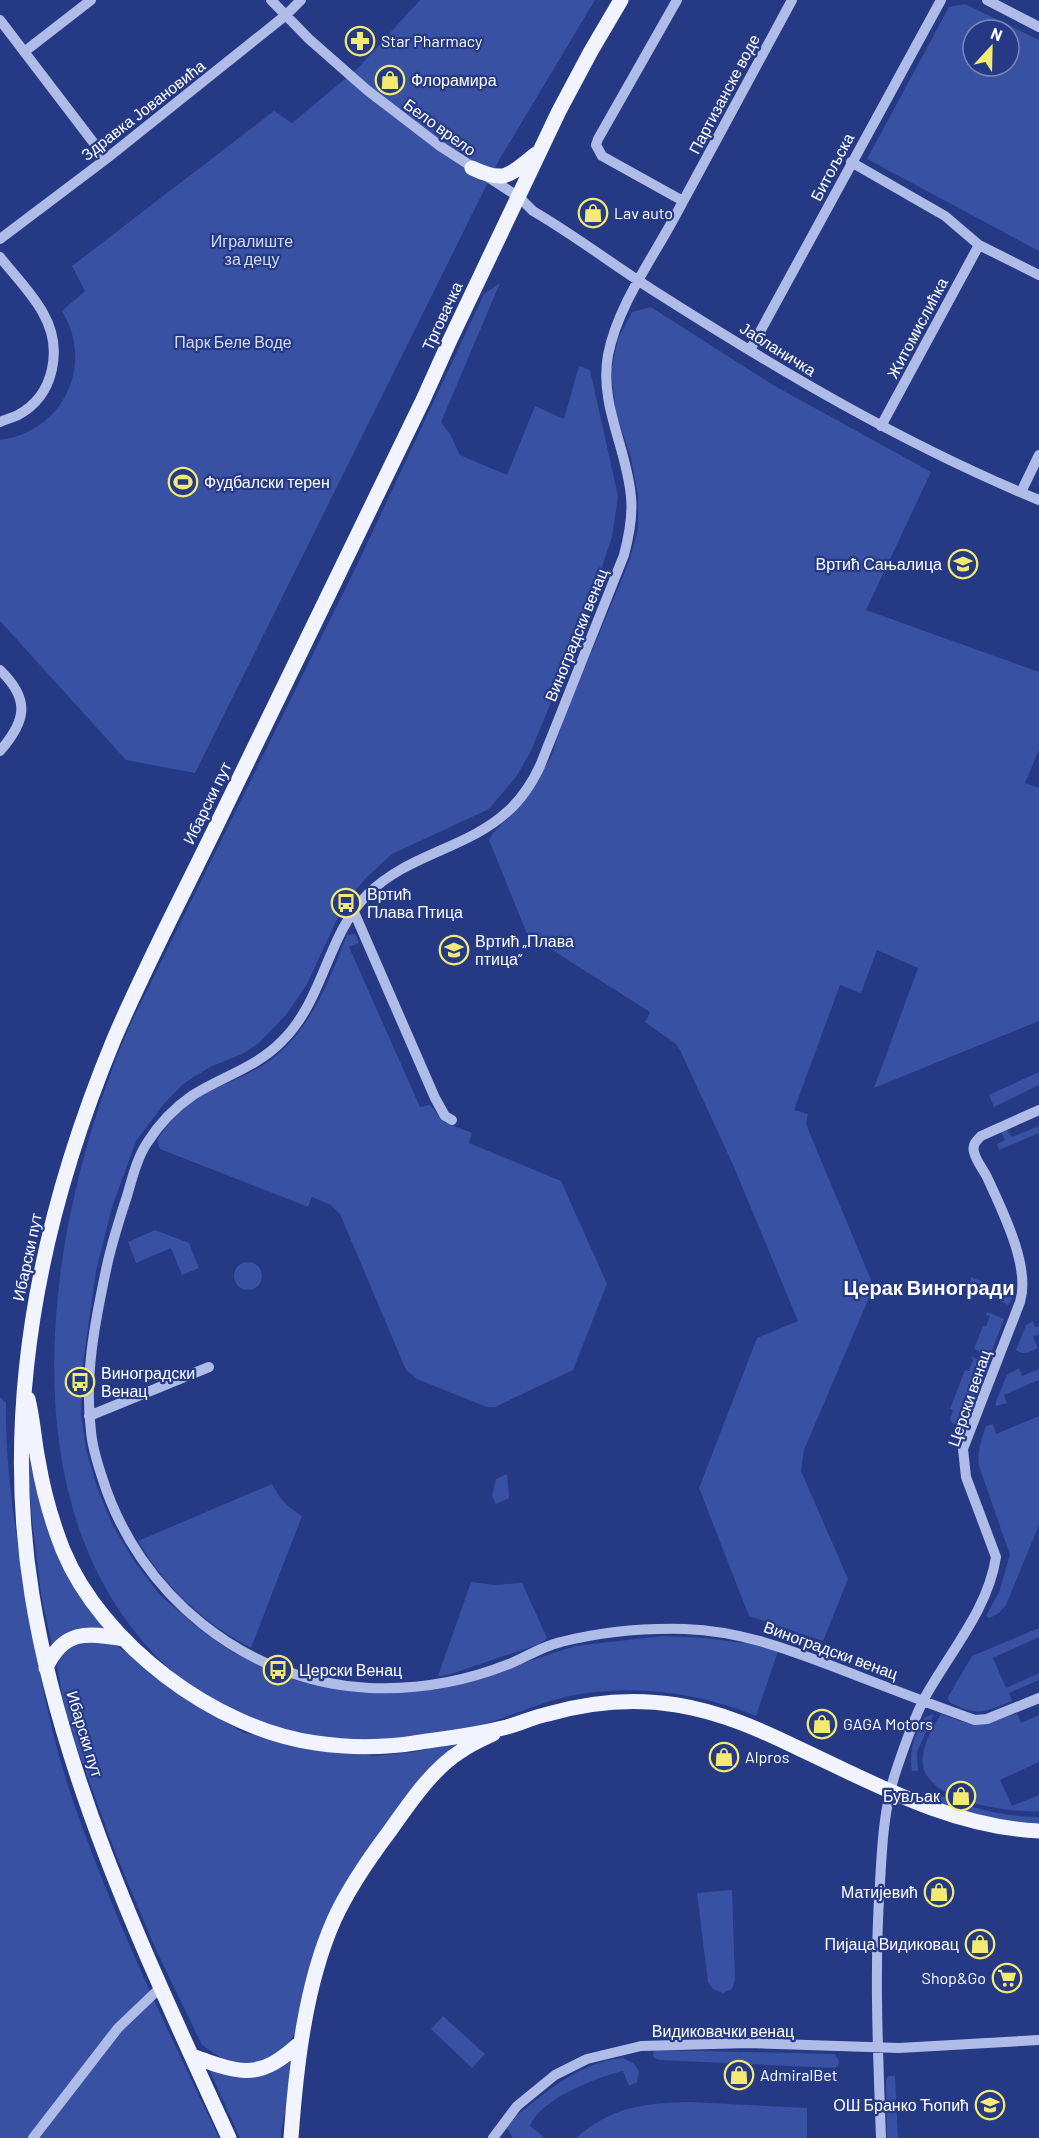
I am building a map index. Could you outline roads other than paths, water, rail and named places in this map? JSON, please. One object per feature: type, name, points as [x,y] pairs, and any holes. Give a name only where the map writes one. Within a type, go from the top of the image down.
[{"type":"main road","name":"Трговачка","points":[[301,650],[423,400],[540,150],[577,75],[621,0]]},
{"type":"main road","points":[[472,168],[487,175],[503,176],[519,169],[540,150]]},
{"type":"main road","name":"Ибарски пут","points":[[230,2138],[115,1878],[75,1766],[46,1668],[32,1598],[24,1531],[20,1466],[24,1384],[33,1313],[49,1235],[69,1162],[101,1071],[137,990],[301,650]]},
{"type":"main road","points":[[24,1384],[32,1413],[43,1486],[64,1552],[94,1604],[123,1639],[182,1687],[210,1704],[256,1726],[315,1743],[379,1747],[420,1743],[506,1727],[586,1705],[637,1702],[682,1706],[746,1724],[932,1809],[964,1820],[1002,1828],[1039,1831]]},
{"type":"main road","points":[[46,1668],[60,1644],[73,1638],[88,1635],[123,1639]]},
{"type":"main road","points":[[291,2138],[301,2042],[324,1946],[333,1920],[359,1873],[431,1778],[461,1751],[506,1727]]},
{"type":"main road","points":[[192,2056],[230,2069],[258,2070],[279,2062],[301,2042]]},
{"type":"street","points":[[24,52],[91,0]]},
{"type":"street","name":"Бело врело","points":[[271,0],[367,90],[412,127],[472,168],[519,196]]},
{"type":"street","name":"Здравка Јовановића","points":[[0,239],[106,159],[286,15],[301,0]]},
{"type":"street","points":[[676,0],[596,146],[602,156],[683,201]]},
{"type":"street","name":"Партизанске воде","points":[[639,280],[792,0]]},
{"type":"street","name":"Битољска","points":[[750,350],[941,0]]},
{"type":"street","points":[[987,0],[1039,27]]},
{"type":"street","points":[[0,20],[106,159]]},
{"type":"street","points":[[851,162],[945,216],[979,245],[1039,275]]},
{"type":"street","name":"Јабланичка","points":[[519,196],[533,210],[639,280],[816,390],[953,462],[1039,500]]},
{"type":"street","name":"Житомислићка","points":[[881,426],[979,245]]},
{"type":"street","points":[[0,257],[42,311],[51,329],[54,349],[53,369],[45,387],[33,403],[18,415],[0,422]]},
{"type":"street","name":"Виноградски венац","points":[[639,280],[618,322],[608,354],[606,374],[609,406],[625,462],[631,496],[632,513],[628,540],[540,766],[521,797],[499,819],[483,830],[403,868],[369,893],[342,930],[308,1006],[288,1035],[263,1058],[194,1095],[168,1115],[143,1148],[110,1249],[98,1305],[91,1359],[89,1416],[97,1459],[112,1507],[124,1534],[152,1575],[177,1603],[209,1630],[244,1653],[285,1671],[335,1684],[364,1688],[403,1688],[474,1676],[509,1664],[557,1642],[632,1631],[687,1629],[730,1634],[768,1642],[975,1720],[987,1719],[1039,1698]]},
{"type":"street","points":[[1021,492],[1039,455]]},
{"type":"street","points":[[0,670],[16,686],[22,708],[15,731],[0,751]]},
{"type":"street","points":[[354,912],[435,1098],[445,1116],[452,1120]]},
{"type":"street","name":"Церски венац","points":[[890,1791],[924,1700],[979,1606],[990,1583],[996,1557],[966,1477],[963,1449],[1020,1302],[1023,1288],[1016,1248],[986,1174],[974,1154],[973,1147],[975,1141],[981,1136],[1039,1110]]},
{"type":"street","points":[[89,1416],[209,1367]]},
{"type":"street","points":[[881,2138],[876,1952],[883,1825],[890,1791]]},
{"type":"street","points":[[33,2138],[84,2069],[118,2028],[162,1986]]},
{"type":"street","name":"Видиковачки венац","points":[[493,2138],[517,2106],[555,2075],[587,2059],[641,2046],[747,2043],[878,2048],[1039,2040]]},
{"type":"place","name":"Star Pharmacy","points":[[360,41]]},
{"type":"place","name":"Флорамира","points":[[390,80]]},
{"type":"place","name":"Lav auto","points":[[593,213]]},
{"type":"place","name":"Фудбалски терен","points":[[183,482]]},
{"type":"place","name":"Вртић Сањалица","points":[[963,564]]},
{"type":"place","name":"Вртић Плава Птица","points":[[346,903]]},
{"type":"place","name":"Вртић „Плава птица”","points":[[454,950]]},
{"type":"place","name":"Виноградски Венац","points":[[80,1382]]},
{"type":"place","name":"Церски Венац","points":[[278,1670]]},
{"type":"place","name":"GAGA Motors","points":[[822,1724]]},
{"type":"place","name":"Alpros","points":[[724,1757]]},
{"type":"place","name":"Бувљак","points":[[961,1796]]},
{"type":"place","name":"Матијевић","points":[[939,1892]]},
{"type":"place","name":"Пијаца Видиковац","points":[[980,1944]]},
{"type":"place","name":"Shop&Go","points":[[1007,1978]]},
{"type":"place","name":"AdmiralBet","points":[[739,2075]]},
{"type":"place","name":"ОШ Бранко Ћопић","points":[[990,2105]]},
{"type":"district","name":"Церак Виногради","points":[[929,1288]]},
{"type":"park label","name":"Игралиште за децу","points":[[252,250]]},
{"type":"park label","name":"Парк Беле Воде","points":[[233,342]]}]
